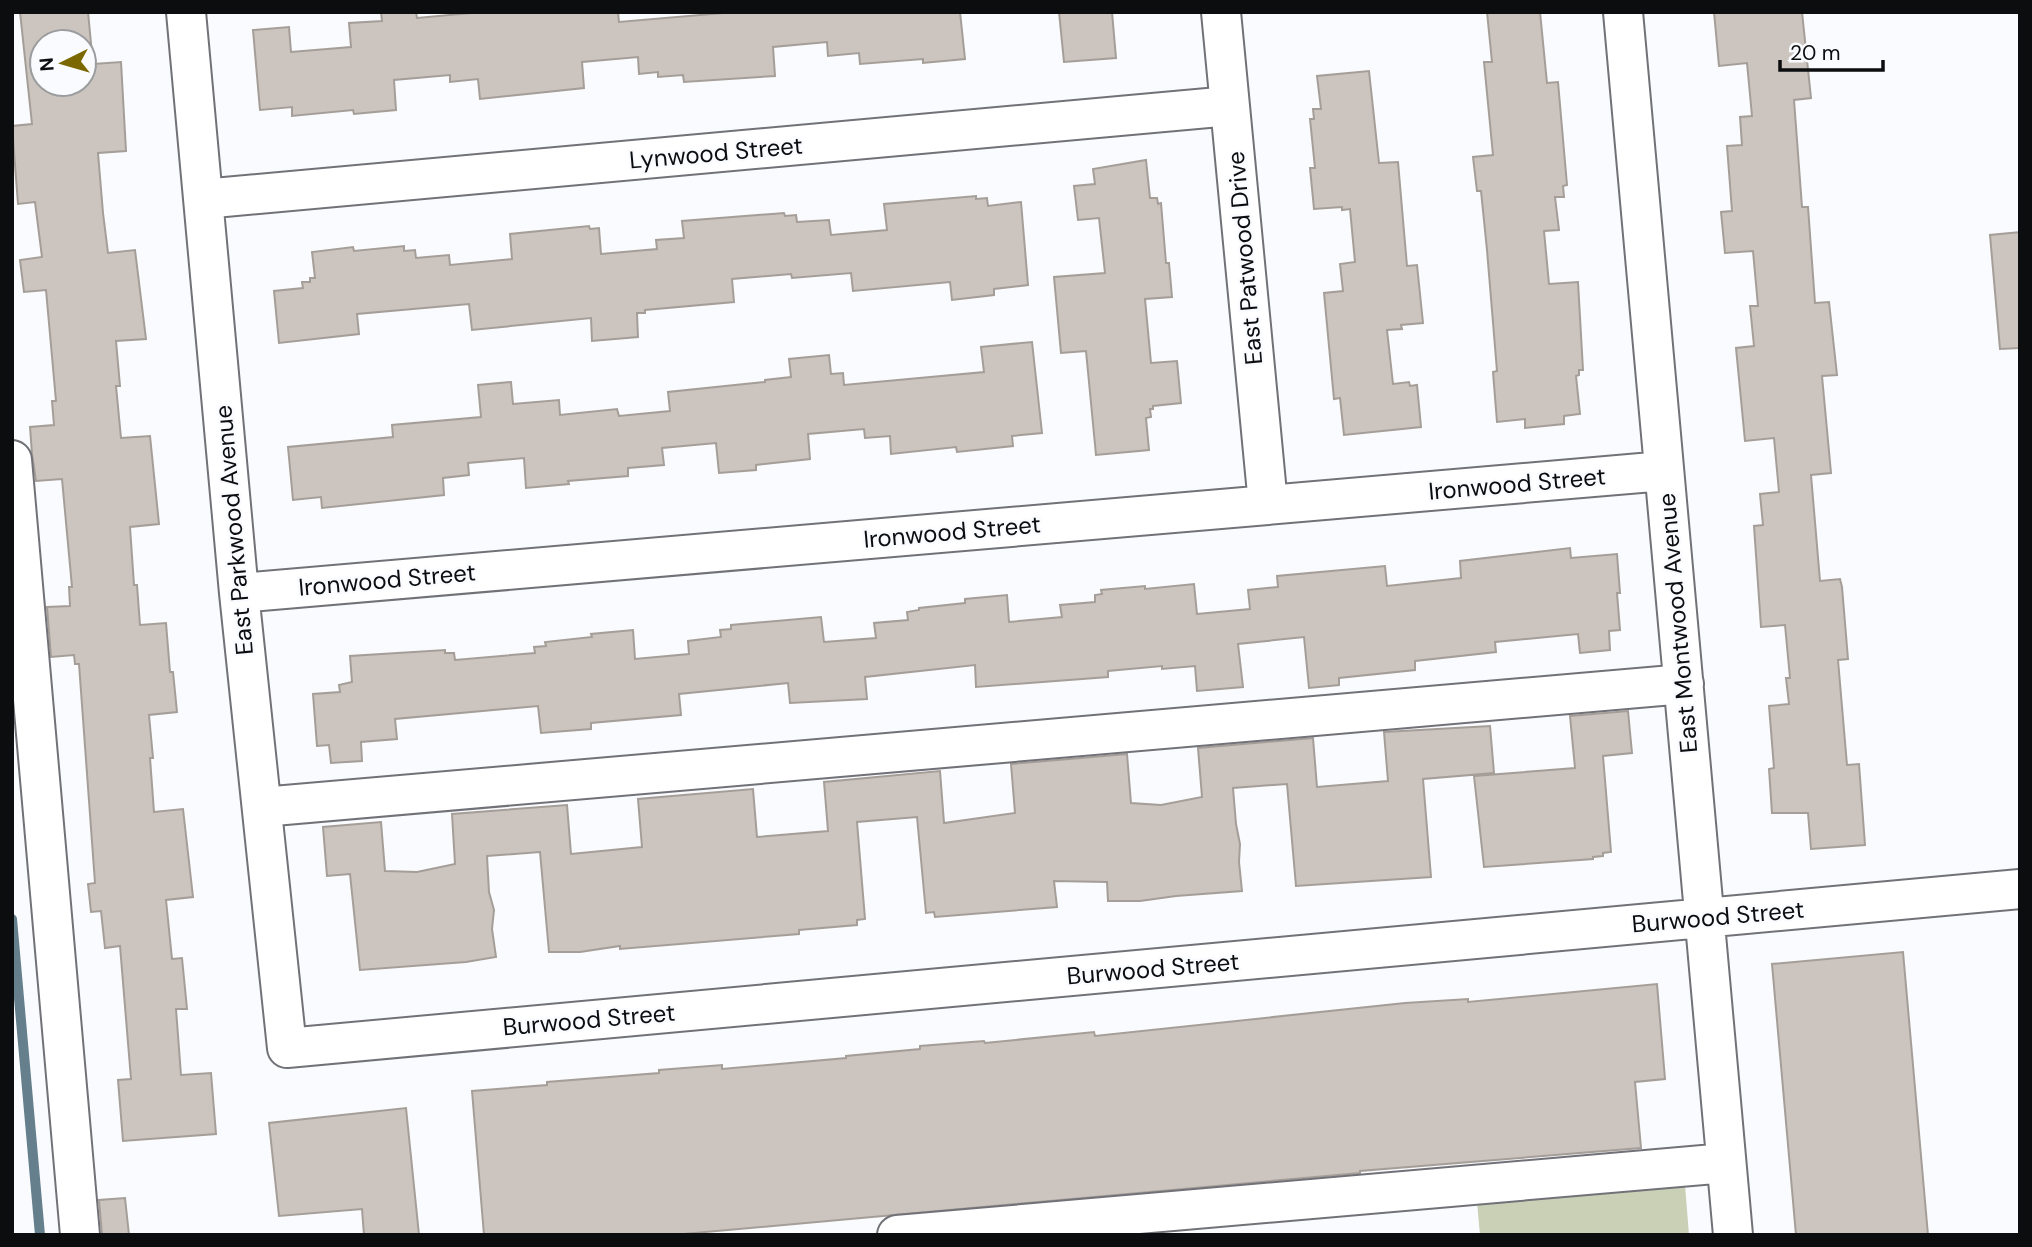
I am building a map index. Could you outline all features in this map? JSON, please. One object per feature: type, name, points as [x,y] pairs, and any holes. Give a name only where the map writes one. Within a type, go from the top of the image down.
[{"type":"street","name":"East Parkwood Avenue","points":[[186,12],[239,593],[287,1048]]},
{"type":"street","name":"East Patwood Drive","points":[[1221,12],[1268,504]]},
{"type":"street","name":"East Montwood Avenue","points":[[1623,12],[1732,1235]]},
{"type":"street","name":"Lynwood Street","points":[[203,199],[1230,106]]},
{"type":"street","points":[[12,460],[80,1235]]},
{"type":"street","name":"Ironwood Street","points":[[239,593],[1664,471]]},
{"type":"street","points":[[262,807],[1684,684]]},
{"type":"street","name":"Burwood Street","points":[[287,1048],[2020,889]]},
{"type":"street","points":[[897,1235],[1726,1163]]},
{"type":"green space","points":[[1685,1185],[1689,1235],[1480,1235],[1477,1202]]},
{"type":"building","points":[[20,12],[88,12],[90,28],[28,28],[28,87]]},
{"type":"building","points":[[381,12],[416,12],[417,18],[482,12],[618,12],[619,22],[735,12],[960,12],[965,59],[860,64],[859,53],[828,56],[827,42],[773,47],[775,76],[684,82],[683,75],[658,77],[658,72],[639,74],[638,57],[582,62],[584,88],[480,99],[478,79],[450,82],[450,75],[394,80],[396,110],[354,114],[353,110],[292,116],[292,107],[260,110],[253,30],[289,27],[291,52],[351,47],[349,23],[382,21]]},
{"type":"building","points":[[1059,12],[1112,12],[1116,58],[1064,62]]},
{"type":"building","points":[[1487,12],[1540,12],[1547,83],[1558,82],[1567,185],[1563,186],[1564,197],[1555,197],[1559,230],[1544,231],[1549,284],[1578,282],[1583,370],[1579,370],[1579,375],[1576,376],[1580,414],[1564,416],[1564,424],[1525,428],[1525,419],[1497,422],[1493,372],[1497,371],[1487,250],[1481,191],[1477,191],[1473,157],[1493,155],[1484,62],[1492,62]]},
{"type":"building","points":[[1714,12],[1802,12],[1811,98],[1794,100],[1802,207],[1808,207],[1815,303],[1829,302],[1837,375],[1822,376],[1831,473],[1811,475],[1820,581],[1840,579],[1842,587],[1848,659],[1838,660],[1847,765],[1859,764],[1865,845],[1811,849],[1808,813],[1772,813],[1769,769],[1774,768],[1769,706],[1789,704],[1786,678],[1790,678],[1785,625],[1761,627],[1754,526],[1763,525],[1760,494],[1779,492],[1774,438],[1745,441],[1736,348],[1754,346],[1750,306],[1758,306],[1753,251],[1725,253],[1721,212],[1732,211],[1727,146],[1742,145],[1740,117],[1752,116],[1747,63],[1719,66]]},
{"type":"building","points":[[121,62],[126,151],[98,153],[103,213],[108,253],[135,250],[146,339],[116,341],[120,386],[116,386],[121,438],[150,436],[159,524],[130,527],[134,585],[137,585],[140,625],[166,623],[177,712],[149,715],[154,812],[183,809],[193,897],[166,900],[172,959],[182,958],[187,1009],[176,1009],[181,1075],[211,1073],[216,1134],[123,1141],[118,1080],[131,1079],[120,946],[105,948],[101,911],[91,912],[88,884],[95,883],[79,664],[75,664],[74,655],[51,657],[47,607],[70,606],[69,587],[72,587],[62,479],[36,481],[32,454],[30,427],[54,425],[52,401],[56,401],[46,290],[24,292],[20,260],[42,257],[35,202],[18,204],[12,126],[32,124],[29,98],[98,98],[98,64]]},
{"type":"building","points":[[1369,71],[1379,163],[1398,162],[1407,266],[1417,265],[1423,323],[1401,325],[1402,329],[1387,330],[1393,384],[1409,382],[1410,386],[1417,385],[1421,427],[1344,435],[1340,398],[1334,399],[1324,293],[1343,291],[1340,264],[1355,262],[1350,209],[1314,209],[1310,168],[1315,168],[1310,119],[1314,119],[1313,109],[1321,109],[1317,76]]},
{"type":"building","points":[[1146,160],[1150,198],[1157,198],[1158,204],[1161,203],[1172,297],[1145,299],[1151,363],[1177,361],[1181,403],[1153,406],[1153,409],[1150,409],[1151,417],[1146,418],[1149,450],[1096,455],[1086,351],[1061,353],[1054,277],[1105,273],[1099,218],[1078,220],[1074,186],[1095,184],[1093,169]]},
{"type":"building","points":[[976,196],[976,199],[987,198],[988,206],[1021,202],[1028,285],[994,289],[994,295],[952,300],[950,282],[853,291],[851,273],[792,278],[791,274],[732,279],[734,302],[637,313],[638,337],[592,341],[591,318],[472,330],[469,304],[357,314],[359,334],[279,343],[274,291],[303,288],[302,282],[310,282],[310,278],[315,278],[312,252],[353,247],[354,251],[404,246],[404,251],[415,250],[416,258],[449,255],[450,265],[512,259],[510,234],[589,226],[590,229],[599,228],[601,254],[657,249],[656,240],[684,238],[682,221],[784,213],[785,216],[796,215],[797,222],[829,220],[831,235],[887,230],[884,204]]},
{"type":"building","points":[[2020,232],[2020,348],[2000,349],[1990,235]]},
{"type":"building","points":[[1032,342],[1042,433],[1012,436],[1013,446],[957,452],[956,447],[891,454],[890,436],[865,438],[864,429],[808,434],[810,459],[756,465],[756,470],[719,473],[716,443],[662,448],[664,465],[628,468],[628,476],[568,481],[569,484],[526,488],[524,458],[468,463],[469,475],[443,478],[444,495],[322,508],[321,497],[293,500],[288,447],[393,437],[392,425],[481,417],[478,385],[511,382],[513,404],[559,400],[560,415],[617,409],[619,416],[670,411],[668,392],[791,377],[789,359],[829,355],[831,374],[843,373],[844,385],[984,372],[981,347]]},
{"type":"building","points":[[1570,548],[1571,558],[1617,554],[1620,630],[1609,631],[1610,650],[1580,653],[1578,634],[1495,642],[1496,652],[1415,661],[1415,670],[1339,678],[1339,685],[1309,688],[1304,637],[1238,644],[1243,687],[1197,691],[1195,666],[1162,669],[1162,666],[1108,671],[1108,677],[976,687],[975,665],[865,677],[867,699],[790,703],[788,683],[679,694],[681,715],[591,723],[591,729],[541,733],[538,706],[395,719],[397,739],[361,742],[362,761],[331,763],[329,745],[317,746],[313,694],[340,692],[339,685],[352,682],[350,656],[445,650],[445,653],[454,653],[455,660],[535,653],[534,647],[546,646],[545,642],[633,630],[635,659],[689,654],[688,641],[721,637],[720,630],[731,629],[731,625],[821,617],[824,642],[876,638],[874,623],[908,620],[907,612],[919,608],[965,603],[965,599],[1007,595],[1009,622],[1062,617],[1060,605],[1095,602],[1095,595],[1102,594],[1101,590],[1145,586],[1145,589],[1194,584],[1197,614],[1250,609],[1248,590],[1278,587],[1277,576],[1385,566],[1387,586],[1461,578],[1460,561]]},
{"type":"building","points":[[1628,711],[1632,753],[1603,756],[1611,852],[1593,859],[1484,867],[1474,776],[1575,768],[1570,716]]},
{"type":"building","points":[[1490,726],[1494,773],[1423,779],[1431,877],[1296,886],[1287,784],[1233,788],[1242,891],[1140,901],[1108,901],[1107,882],[1054,881],[1057,907],[935,917],[934,912],[926,913],[917,817],[857,822],[865,919],[857,920],[857,925],[799,930],[799,934],[620,949],[620,946],[580,952],[549,952],[540,852],[487,856],[489,892],[494,910],[492,929],[496,957],[466,962],[360,970],[350,874],[327,876],[323,827],[381,822],[385,871],[417,872],[455,864],[452,814],[567,805],[571,854],[642,847],[638,799],[753,789],[757,837],[828,831],[824,782],[940,771],[944,823],[1015,813],[1011,764],[1127,754],[1131,803],[1161,805],[1202,797],[1198,748],[1313,738],[1317,787],[1388,781],[1384,732]]},
{"type":"building","points":[[1903,952],[1928,1235],[1796,1235],[1772,964]]},
{"type":"building","points":[[1657,984],[1665,1079],[1635,1082],[1641,1148],[1360,1171],[672,1235],[484,1235],[472,1091],[659,1073],[659,1070],[722,1065],[722,1069],[846,1058],[920,1049],[920,1046],[985,1043],[1094,1032],[1095,1036],[1405,1003],[1468,999],[1468,1002]]},
{"type":"building","points":[[406,1108],[419,1235],[364,1235],[362,1209],[279,1216],[269,1123]]},
{"type":"building","points":[[125,1198],[129,1235],[102,1235],[99,1200]]},
{"type":"waterway","points":[[12,919],[40,1235]]}]
